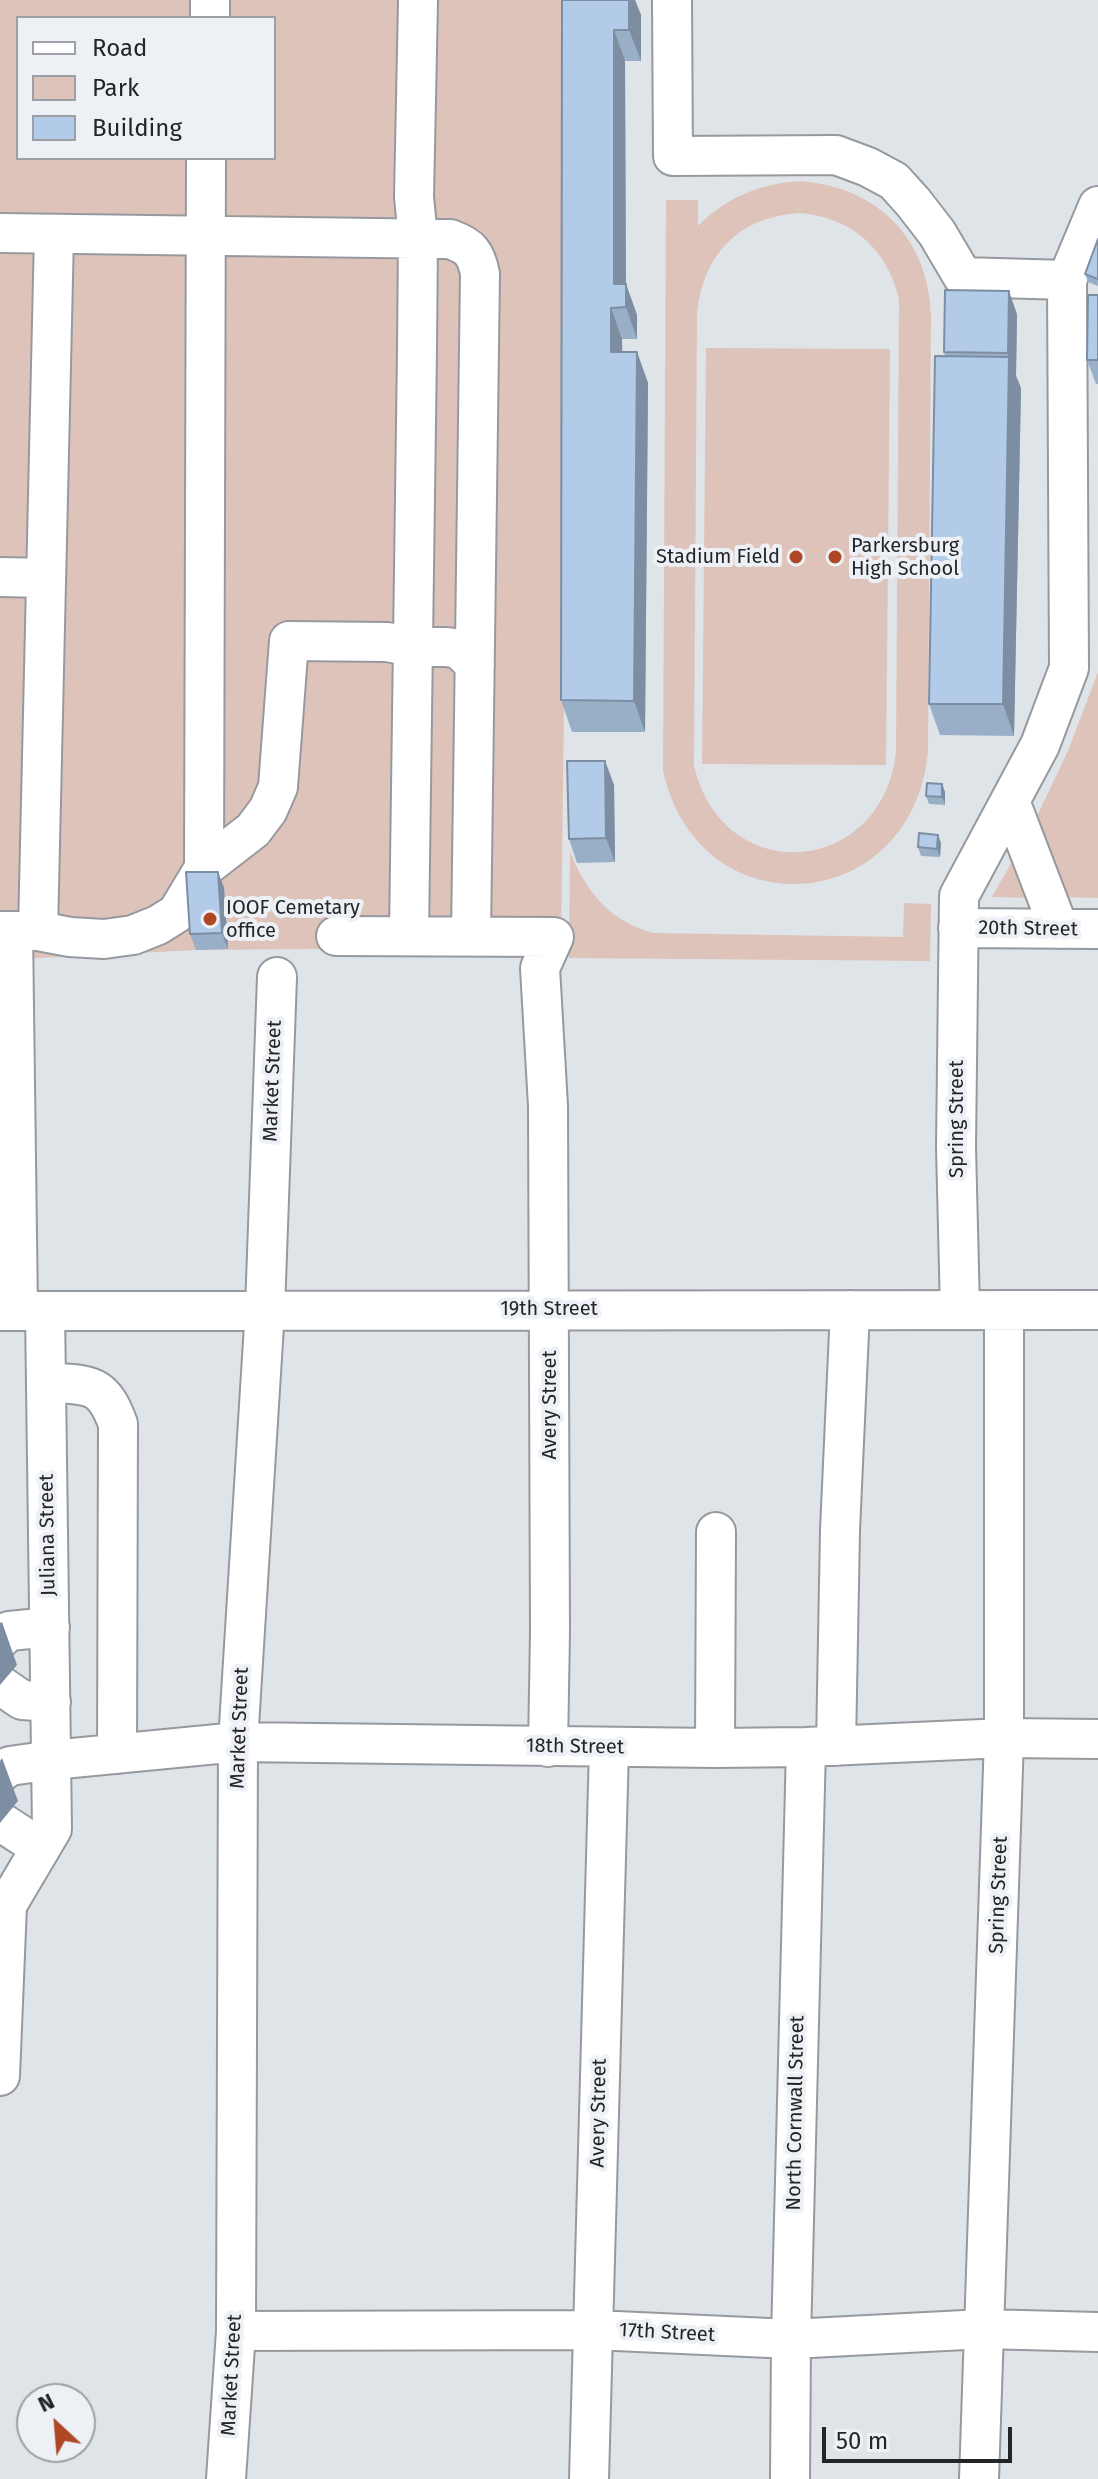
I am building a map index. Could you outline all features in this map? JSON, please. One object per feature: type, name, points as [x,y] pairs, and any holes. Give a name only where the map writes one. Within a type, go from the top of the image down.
[{"type":"street","points":[[409,936],[418,0]]},
{"type":"street","points":[[672,0],[673,156],[836,155],[868,167],[894,181],[937,233],[963,277],[1067,280],[1098,206]]},
{"type":"street","points":[[204,868],[206,160]]},
{"type":"street","points":[[0,233],[450,239],[467,245],[477,257],[480,274],[471,936],[336,936]]},
{"type":"street","name":"Juliana Street","points":[[3,1902],[52,1829],[46,1382],[21,1311],[8,1242],[8,1103],[17,931],[46,578],[54,235]]},
{"type":"street","name":"Spring Street","points":[[960,1310],[956,1147],[959,896],[1040,745],[1069,668],[1067,280]]},
{"type":"street","points":[[0,577],[46,578]]},
{"type":"street","points":[[17,931],[104,939],[133,935],[177,913],[204,868],[253,830],[268,810],[278,787],[289,641],[387,642],[413,647],[459,649],[475,665]]},
{"type":"street","points":[[1010,801],[1059,929]]},
{"type":"street","name":"20th Street","points":[[958,928],[1098,929]]},
{"type":"street","name":"Avery Street","points":[[471,936],[554,937],[540,968],[548,1106],[548,1747]]},
{"type":"street","name":"Market Street","points":[[226,2479],[236,2331],[238,1742],[265,1309],[277,977]]},
{"type":"street","name":"North Cornwall Street","points":[[790,2479],[791,2339],[821,1746],[840,1530],[850,1310]]},
{"type":"street","name":"Spring Street","points":[[979,2479],[1004,1738],[1004,1310]]},
{"type":"street","name":"19th Street","points":[[21,1311],[1098,1310]]},
{"type":"street","points":[[46,1382],[88,1386],[103,1392],[118,1424],[117,1754]]},
{"type":"street","points":[[715,1748],[716,1532]]},
{"type":"street","points":[[0,1639],[9,1631],[50,1627]]},
{"type":"street","points":[[0,1685],[22,1700],[51,1702]]},
{"type":"street","name":"18th Street","points":[[0,1773],[10,1766],[52,1760],[238,1742],[715,1748],[1004,1738],[1098,1739]]},
{"type":"street","name":"Avery Street","points":[[589,2479],[609,1748]]},
{"type":"street","points":[[1,1822],[41,1848]]},
{"type":"street","points":[[0,2076],[3,1902]]},
{"type":"street","name":"17th Street","points":[[236,2331],[594,2330],[791,2339],[984,2329],[1098,2332]]},
{"type":"green space","points":[[0,0],[573,0],[561,947],[196,950],[0,960]]},
{"type":"green space","points":[[800,181],[852,193],[874,205],[893,221],[908,239],[920,262],[928,287],[931,315],[928,752],[913,807],[885,847],[847,873],[803,884],[758,879],[717,859],[684,823],[663,771],[666,200],[698,200],[698,226],[720,207],[744,194],[771,185]],"holes":[[[799,213],[818,216],[850,229],[876,250],[886,265],[899,299],[896,752],[884,794],[863,824],[834,844],[801,852],[767,849],[736,833],[710,806],[694,766],[697,313],[707,273],[728,242],[759,222],[778,216]]]},
{"type":"green space","name":"Stadium Field","points":[[706,348],[890,349],[886,765],[702,764]]},
{"type":"green space","points":[[1098,672],[1098,898],[1061,897],[1036,818],[1068,751]]},
{"type":"green space","points":[[1018,851],[1036,898],[992,897]]},
{"type":"green space","points":[[570,852],[592,892],[612,913],[653,933],[903,937],[904,903],[931,904],[930,961],[569,958]]},
{"type":"building","points":[[562,0],[629,0],[629,30],[614,30],[614,284],[626,284],[626,307],[611,308],[611,352],[637,352],[634,701],[561,700]]},
{"type":"building","points":[[1098,239],[1098,279],[1085,274]]},
{"type":"building","points":[[945,290],[1009,291],[1008,353],[944,352]]},
{"type":"building","points":[[1088,295],[1098,295],[1098,360],[1087,360]]},
{"type":"building","points":[[935,356],[1009,357],[1003,704],[929,704]]},
{"type":"building","points":[[567,761],[605,761],[606,838],[569,839]]},
{"type":"building","points":[[927,783],[942,784],[942,797],[926,796]]},
{"type":"building","points":[[919,833],[938,835],[937,849],[918,847]]},
{"type":"building","name":"IOOF Cemetary office","points":[[186,872],[218,872],[222,933],[190,934]]},
{"type":"place","name":"Stadium Field","points":[[796,557]]},
{"type":"place","name":"Parkersburg High School","points":[[835,557]]},
{"type":"place","name":"IOOF Cemetary office","points":[[210,919]]}]
